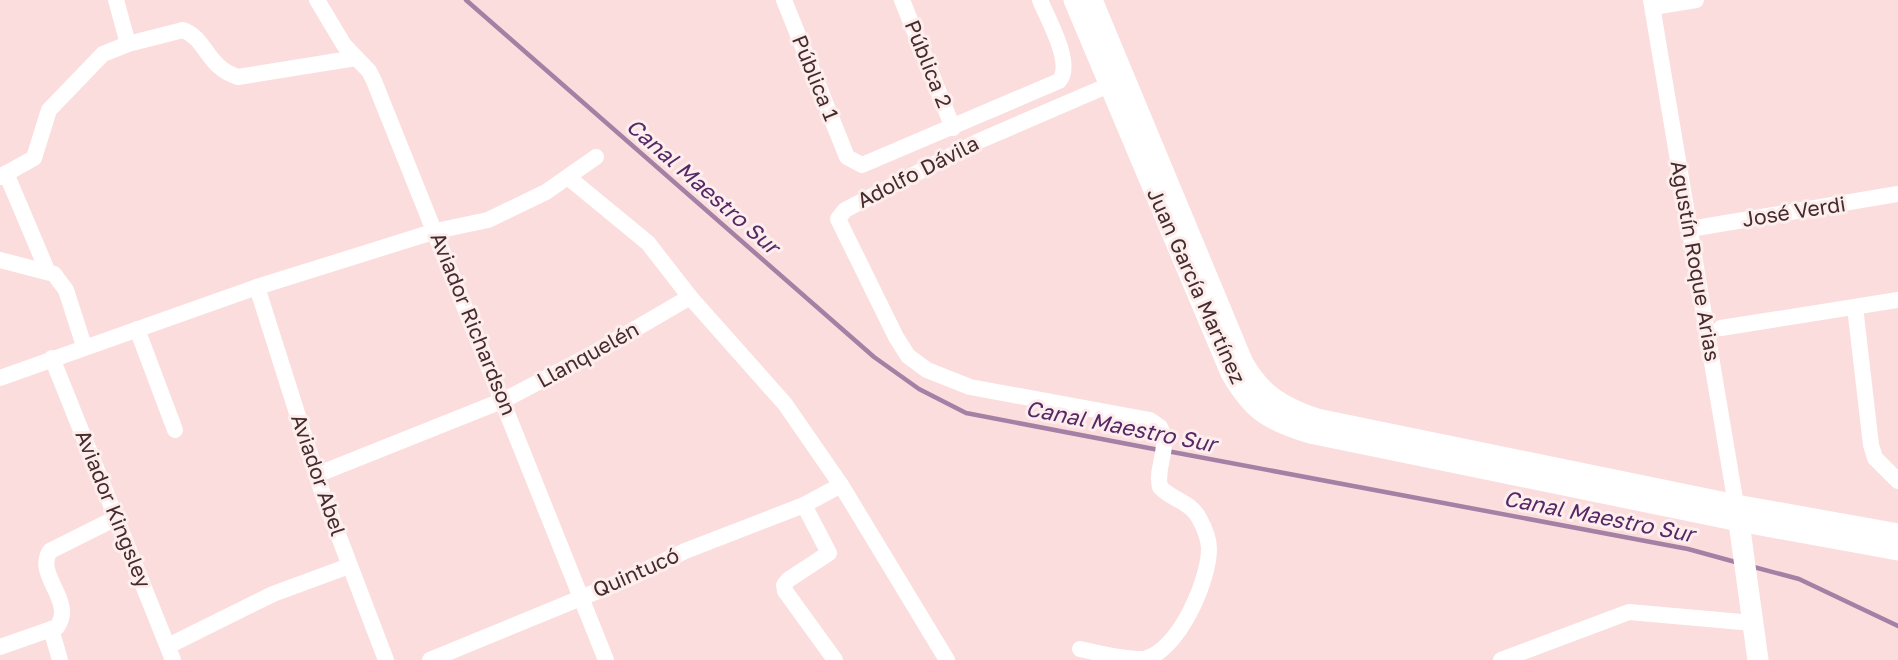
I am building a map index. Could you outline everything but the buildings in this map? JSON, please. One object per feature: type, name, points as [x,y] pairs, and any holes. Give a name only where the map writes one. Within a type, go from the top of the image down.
[{"type":"main road","name":"Juan García Martínez","points":[[1074,0],[1231,373],[1243,393],[1259,412],[1282,424],[1310,433],[1738,513]]},
{"type":"main road","name":"Juan García Martínez","points":[[1092,0],[1243,363],[1257,386],[1269,397],[1280,405],[1317,418],[1738,513]]},
{"type":"main road","points":[[1738,513],[1898,534]]},
{"type":"main road","points":[[1738,513],[1898,550]]},
{"type":"main road","points":[[1738,513],[1758,660]]},
{"type":"street","points":[[116,0],[128,44]]},
{"type":"street","name":"Aviador Richardson","points":[[317,0],[335,32],[374,81],[504,400],[606,660]]},
{"type":"street","name":"Pública 1","points":[[784,0],[847,157],[857,165],[867,165],[953,128]]},
{"type":"street","name":"Pública 2","points":[[903,0],[953,128]]},
{"type":"street","points":[[953,128],[1053,85],[1065,72],[1064,60],[1040,0]]},
{"type":"street","points":[[1652,4],[1696,0]]},
{"type":"street","name":"Agustín Roque Arias","points":[[1652,4],[1738,513]]},
{"type":"street","points":[[47,270],[3,175],[34,158],[49,110],[104,54],[128,44],[183,30],[191,33],[224,72],[238,77],[356,58]]},
{"type":"street","name":"Adolfo Dávila","points":[[1080,649],[1130,659],[1145,658],[1163,650],[1175,638],[1194,604],[1209,549],[1206,533],[1192,507],[1160,487],[1158,479],[1164,452],[1160,426],[1150,420],[970,387],[927,370],[908,356],[896,337],[838,219],[845,210],[979,141],[1109,85]]},
{"type":"street","points":[[0,378],[84,346],[257,287],[436,231],[488,220],[546,192],[596,157]]},
{"type":"street","points":[[569,178],[634,229],[784,404],[841,485],[947,660]]},
{"type":"street","name":"José Verdi","points":[[1690,229],[1898,194]]},
{"type":"street","points":[[0,260],[47,270],[54,274],[66,290],[84,346]]},
{"type":"street","name":"Aviador Abel","points":[[257,287],[316,474],[386,660]]},
{"type":"street","name":"Llanquelén","points":[[316,474],[504,400],[594,353],[690,297]]},
{"type":"street","points":[[1721,328],[1898,300]]},
{"type":"street","points":[[1855,307],[1871,445],[1875,458],[1898,481]]},
{"type":"street","points":[[137,329],[174,430]]},
{"type":"street","name":"Aviador Kingsley","points":[[52,358],[171,653]]},
{"type":"street","name":"Quintucó","points":[[430,660],[582,597],[685,551],[804,505],[841,485]]},
{"type":"street","points":[[804,505],[829,553],[788,580],[784,585],[785,591],[835,660]]},
{"type":"street","points":[[0,646],[57,627],[63,620],[63,609],[45,558],[50,551],[118,517]]},
{"type":"street","points":[[171,653],[273,594],[349,566]]},
{"type":"street","points":[[1501,660],[1629,612],[1753,623]]},
{"type":"street","points":[[51,629],[60,660]]},
{"type":"waterway","name":"Canal Maestro Sur","points":[[466,0],[874,357],[919,389],[966,413],[1159,450]]},
{"type":"waterway","name":"Canal Maestro Sur","points":[[1167,451],[1688,549],[1739,563]]},
{"type":"waterway","name":"Canal Maestro Sur","points":[[1750,566],[1799,579],[1898,626]]}]
